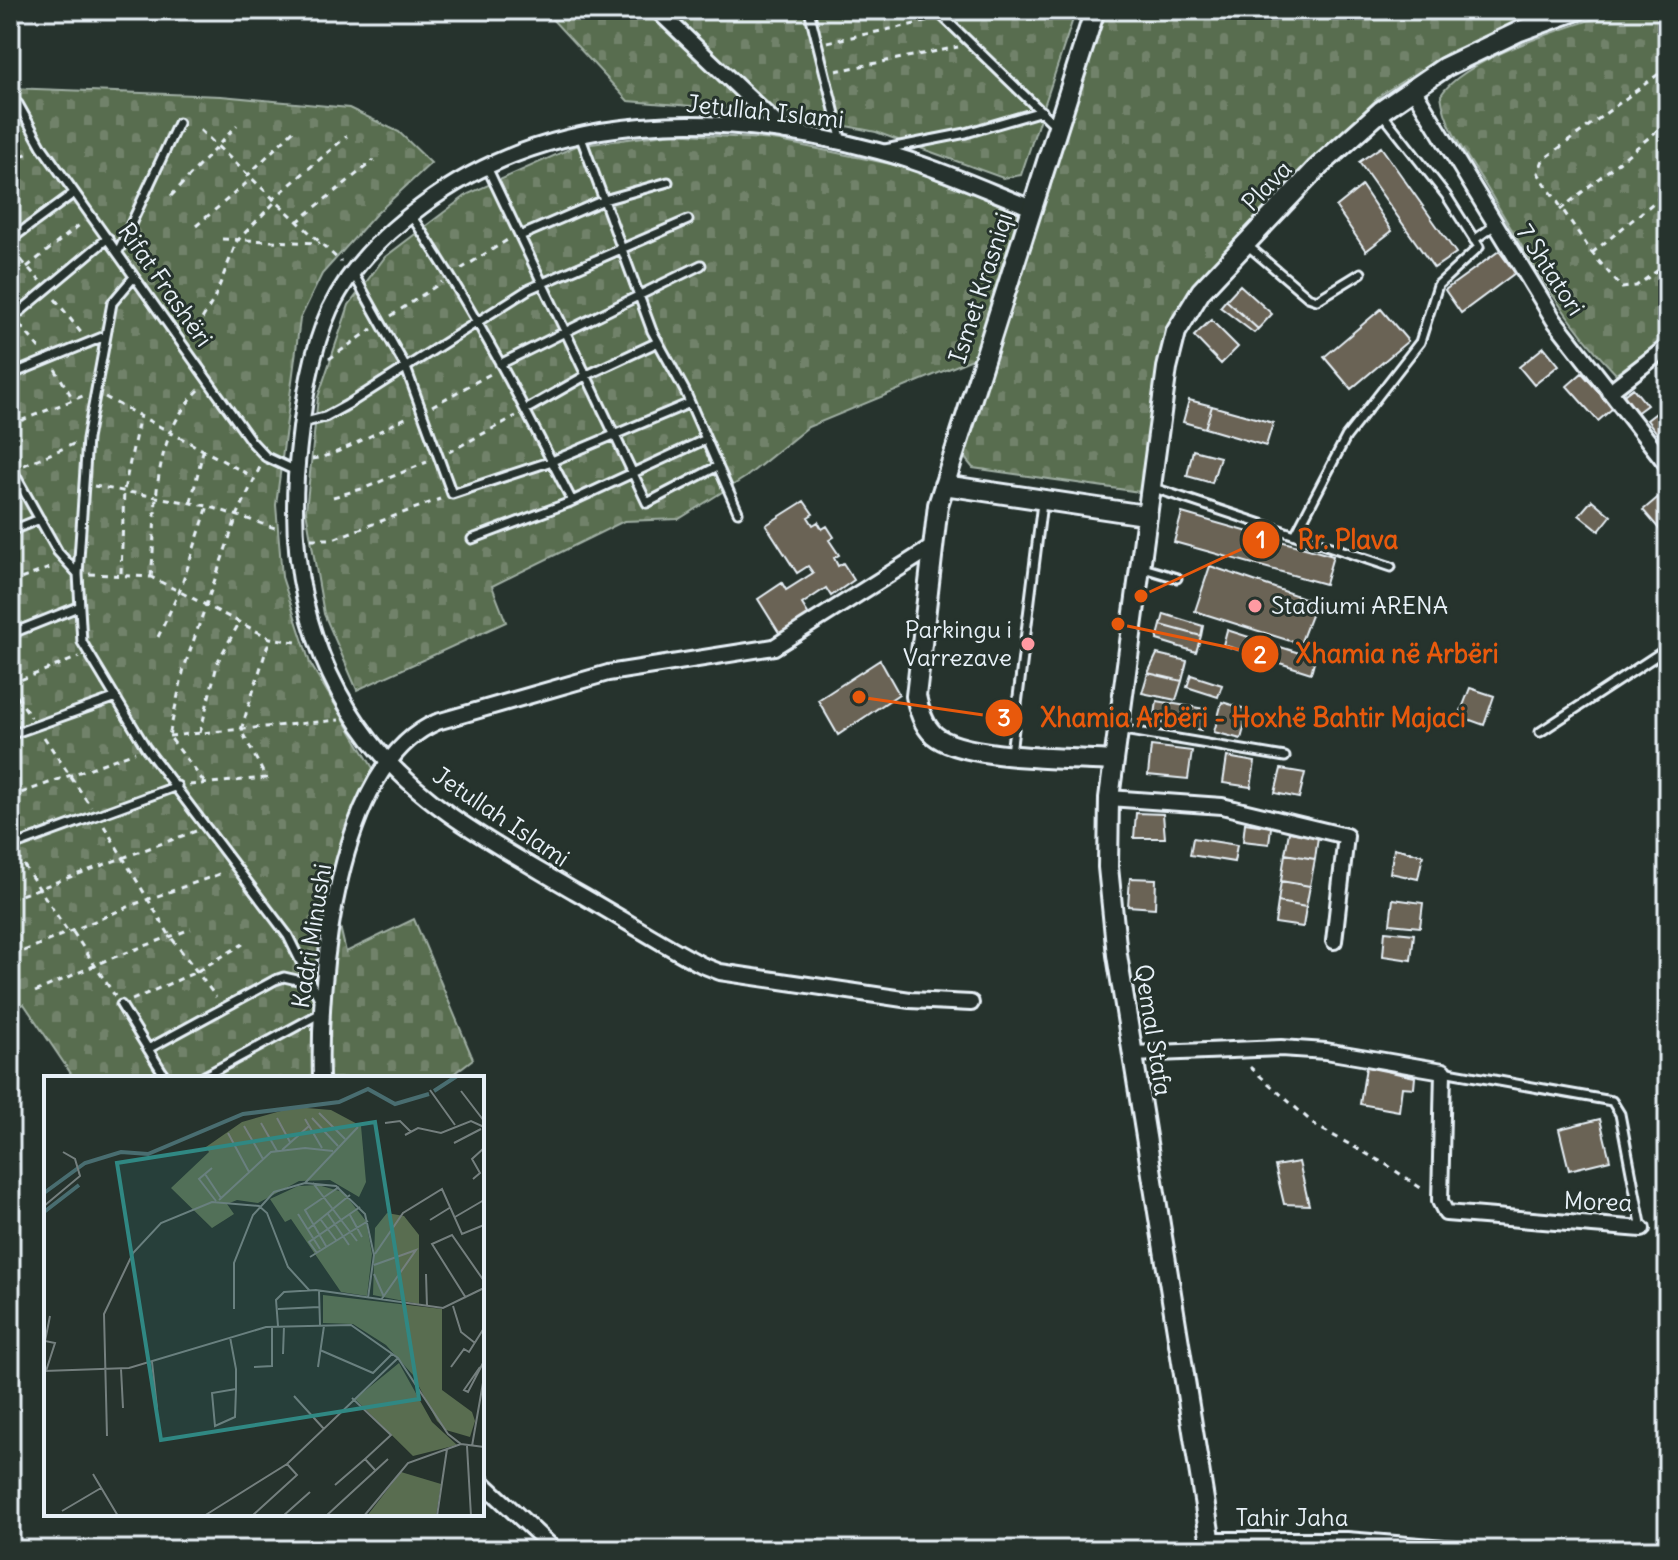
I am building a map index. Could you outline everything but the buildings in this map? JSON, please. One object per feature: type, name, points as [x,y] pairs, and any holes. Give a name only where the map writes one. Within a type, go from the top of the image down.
[{"type":"street","points":[[657,10],[785,132]]},
{"type":"street","name":"Ismet Krasniqi","points":[[1095,10],[944,485],[931,548],[917,681],[919,709],[933,734],[945,742],[960,748],[1011,754],[1113,761]]},
{"type":"street","name":"Plava","points":[[1145,515],[1167,368],[1176,332],[1201,291],[1316,169],[1412,87],[1520,31],[1578,10]]},
{"type":"street","name":"7 Shtatori","points":[[1412,87],[1554,320],[1668,466]]},
{"type":"street","name":"Jetullah Islami","points":[[971,1003],[910,1000],[720,972],[702,965],[457,820],[389,762],[355,719],[318,645],[303,594],[294,534],[297,465],[312,368],[330,309],[353,273],[410,214],[486,165],[535,145],[579,134],[685,124],[785,132],[878,151],[1032,208]]},
{"type":"street","points":[[1609,392],[1668,346]]},
{"type":"street","points":[[944,485],[1145,515]]},
{"type":"street","name":"Qemal Stafa","points":[[1145,515],[1109,798],[1110,901],[1211,1545]]},
{"type":"street","name":"Kadri Minushi","points":[[321,1076],[321,1008],[339,883],[360,816],[389,762],[412,736],[437,722],[623,670],[774,647],[931,548]]},
{"type":"street","points":[[1109,798],[1222,806],[1346,836],[1334,941]]},
{"type":"street","name":"Morea","points":[[1132,1054],[1281,1048],[1326,1051],[1443,1071]]},
{"type":"street","points":[[1440,1201],[1443,1071]]},
{"type":"street","name":"Morea","points":[[1440,1201],[1441,1208],[1453,1215],[1642,1229]]},
{"type":"street","points":[[484,1484],[555,1550]]},
{"type":"street","name":"Tahir Jaha","points":[[1211,1545],[1347,1540],[1469,1550]]},
{"type":"lane","points":[[809,10],[842,142]]},
{"type":"lane","points":[[936,10],[1059,130]]},
{"type":"lane","name":"Rifat Frashëri","points":[[18,104],[42,147],[74,193],[266,457],[297,465]]},
{"type":"lane","points":[[878,151],[966,133],[1042,111]]},
{"type":"lane","points":[[1295,535],[1346,437],[1420,342],[1438,285],[1479,247],[1446,195],[1381,111]]},
{"type":"lane","points":[[118,252],[178,123]]},
{"type":"lane","points":[[579,134],[658,342],[690,403],[738,512]]},
{"type":"lane","points":[[486,165],[647,503],[718,466]]},
{"type":"lane","points":[[520,236],[604,200],[668,182]]},
{"type":"lane","points":[[10,240],[74,193]]},
{"type":"lane","points":[[410,214],[451,276],[527,409],[572,501]]},
{"type":"lane","points":[[302,423],[325,417],[542,283],[688,220]]},
{"type":"lane","points":[[1474,240],[1495,225]]},
{"type":"lane","points":[[10,320],[108,238]]},
{"type":"lane","points":[[1245,243],[1308,297],[1317,300],[1361,273]]},
{"type":"lane","points":[[501,366],[564,331],[640,298],[701,265]]},
{"type":"lane","points":[[353,273],[406,368],[452,494],[552,461],[690,403]]},
{"type":"lane","points":[[134,277],[112,303],[87,439],[78,574],[78,607],[87,654],[146,748],[288,936],[321,1008],[204,1076]]},
{"type":"lane","points":[[10,375],[105,336]]},
{"type":"lane","points":[[527,409],[585,376],[658,342]]},
{"type":"lane","points":[[472,539],[572,501],[706,439]]},
{"type":"lane","points":[[11,468],[66,562],[78,574]]},
{"type":"lane","points":[[1149,486],[1391,567]]},
{"type":"lane","points":[[1011,754],[1043,501]]},
{"type":"lane","points":[[10,531],[40,519]]},
{"type":"lane","points":[[1138,567],[1177,578]]},
{"type":"lane","points":[[10,634],[78,607]]},
{"type":"lane","points":[[1540,732],[1668,648]]},
{"type":"lane","points":[[10,735],[114,698]]},
{"type":"lane","points":[[1117,729],[1285,757]]},
{"type":"lane","points":[[10,847],[177,786]]},
{"type":"lane","points":[[148,1049],[223,1006],[284,977],[310,983]]},
{"type":"lane","points":[[121,1005],[165,1076]]},
{"type":"lane","name":"Morea","points":[[1443,1071],[1612,1101],[1622,1122],[1642,1229]]},
{"type":"path","points":[[818,44],[945,18]]},
{"type":"path","points":[[825,73],[973,44]]},
{"type":"path","points":[[1668,67],[1539,165],[1540,179],[1560,210],[1622,288],[1628,289],[1668,263]]},
{"type":"path","points":[[1560,210],[1668,122]]},
{"type":"path","points":[[171,196],[185,178],[219,148],[237,125]]},
{"type":"path","points":[[196,226],[296,128]]},
{"type":"path","points":[[200,130],[273,202],[353,273]]},
{"type":"path","points":[[196,329],[214,299],[237,241],[273,202],[347,136]]},
{"type":"path","points":[[10,161],[42,147]]},
{"type":"path","points":[[297,222],[374,160]]},
{"type":"path","points":[[1592,253],[1668,191]]},
{"type":"path","points":[[27,267],[92,215]]},
{"type":"path","points":[[312,368],[343,352],[501,241],[520,236]]},
{"type":"path","points":[[222,239],[320,243]]},
{"type":"path","points":[[297,465],[336,453],[365,435],[423,410],[501,366]]},
{"type":"path","points":[[151,577],[156,497],[169,432],[184,405],[208,381]]},
{"type":"path","points":[[10,425],[94,393],[253,477]]},
{"type":"path","points":[[121,574],[124,490],[140,415]]},
{"type":"path","points":[[11,468],[87,439]]},
{"type":"path","points":[[191,502],[203,451]]},
{"type":"path","points":[[204,782],[169,736],[184,668],[237,516],[253,477],[266,457]]},
{"type":"path","points":[[83,484],[208,506],[315,540],[333,539],[452,494]]},
{"type":"path","points":[[158,637],[180,590],[208,506]]},
{"type":"path","points":[[10,583],[66,562]]},
{"type":"path","points":[[78,574],[151,577],[270,638],[318,645]]},
{"type":"path","points":[[200,733],[218,661],[239,623]]},
{"type":"path","points":[[177,786],[266,778],[241,730],[270,638]]},
{"type":"path","points":[[87,654],[10,685],[124,857],[170,936],[223,1006]]},
{"type":"path","points":[[169,736],[355,719]]},
{"type":"path","points":[[10,797],[146,748]]},
{"type":"path","points":[[10,899],[207,827]]},
{"type":"path","points":[[10,847],[121,1005],[196,972],[243,944]]},
{"type":"path","points":[[24,951],[148,900],[202,883],[236,866]]},
{"type":"path","points":[[35,992],[95,965],[191,929]]},
{"type":"path","points":[[1250,1067],[1316,1126],[1387,1165],[1440,1201]]},
{"type":"green space","points":[[553,10],[1076,10],[1021,175],[1003,178],[876,132],[783,113],[628,101],[551,18]]},
{"type":"green space","points":[[1101,10],[1544,10],[1448,53],[1382,94],[1272,200],[1188,294],[1174,317],[1163,347],[1140,492],[973,468],[964,457]]},
{"type":"green space","points":[[1621,10],[1668,10],[1668,336],[1616,374],[1579,331],[1531,261],[1459,143],[1447,120],[1441,95],[1473,67],[1497,55]]},
{"type":"green space","points":[[10,88],[221,96],[349,108],[399,132],[431,163],[376,214],[322,274],[300,319],[276,505],[282,577],[310,663],[373,768],[330,884],[346,952],[414,919],[473,1059],[451,1076],[73,1076],[24,1004],[10,1010]]},
{"type":"green space","points":[[673,133],[775,140],[905,167],[1019,212],[975,358],[808,427],[746,477],[679,519],[624,521],[492,586],[506,622],[357,690],[324,614],[306,511],[318,397],[349,305],[385,257],[468,194],[576,146]]},
{"type":"place","name":"Rr. Plava","points":[[1141,596]]},
{"type":"place","name":"Stadiumi ARENA","points":[[1255,606]]},
{"type":"place","name":"Xhamia në Arbëri","points":[[1118,624]]},
{"type":"place","name":"Parkingu i Varrezave","points":[[1028,644]]},
{"type":"place","name":"Xhamia Arbëri - Hoxhë Bahtir Majaci","points":[[859,697]]}]
